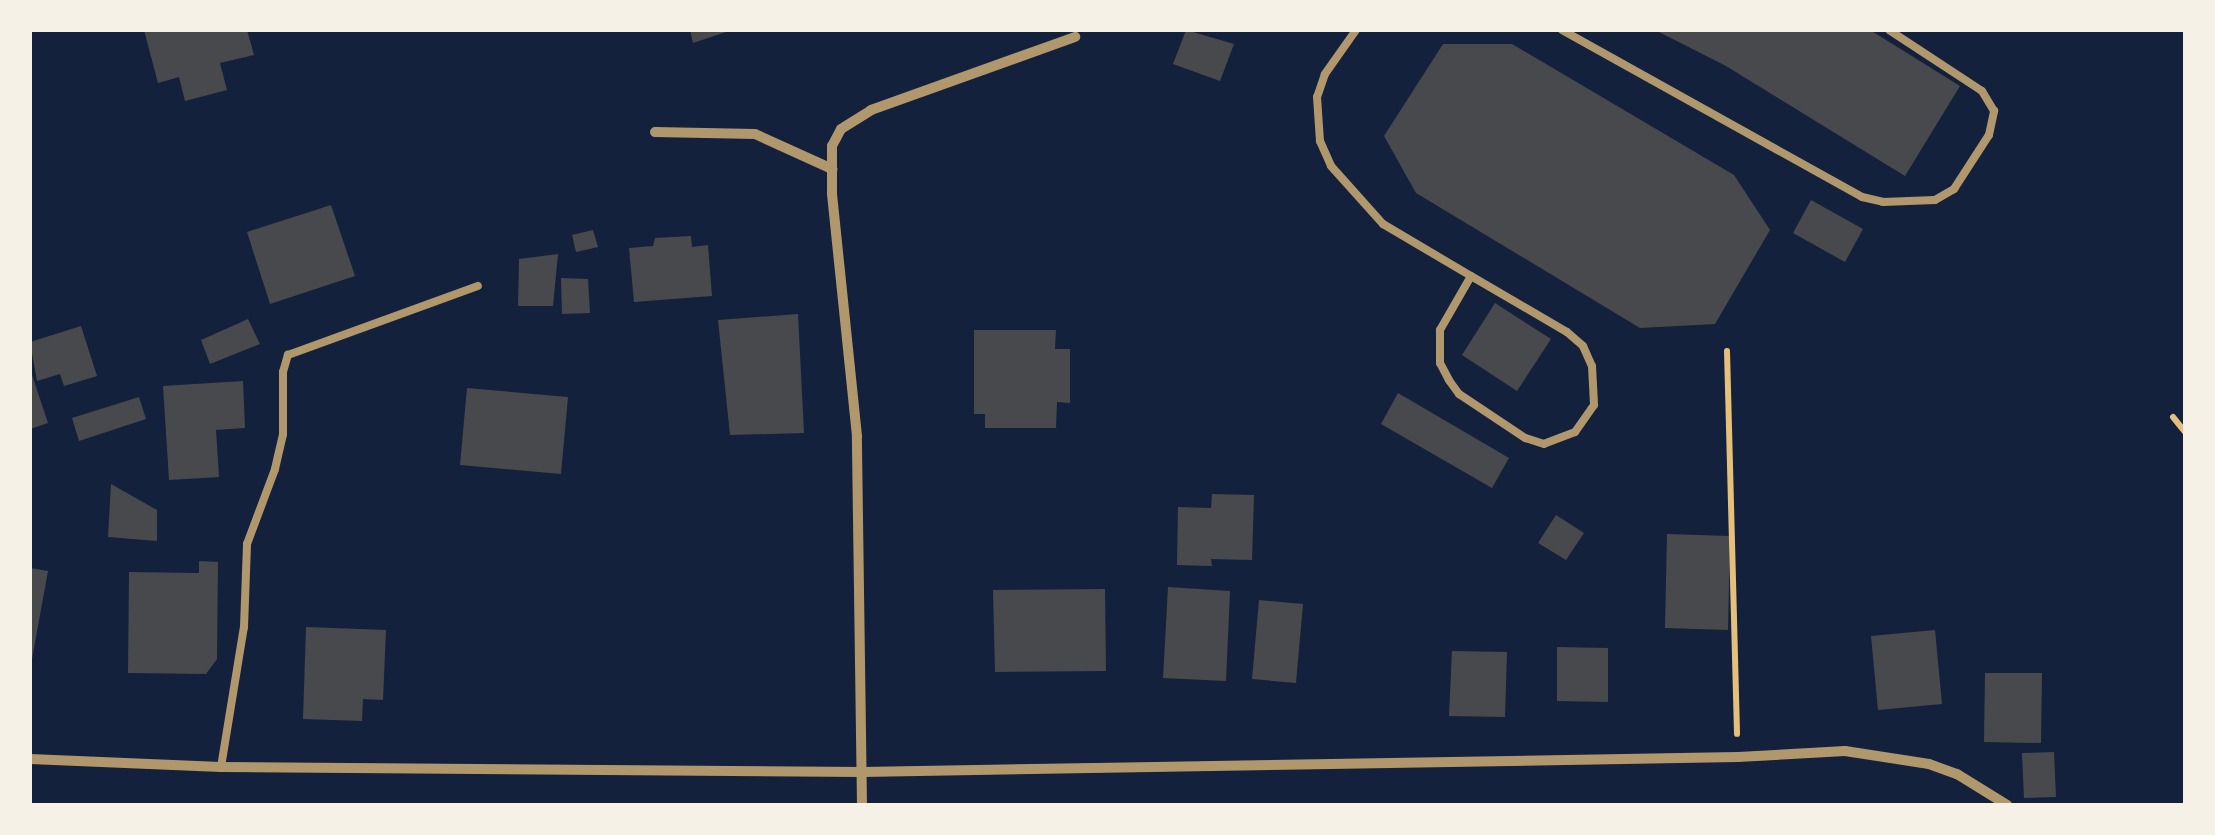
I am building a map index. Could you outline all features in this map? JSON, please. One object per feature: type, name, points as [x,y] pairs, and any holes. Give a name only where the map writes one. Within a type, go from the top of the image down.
[{"type":"street","points":[[862,805],[857,436],[832,146],[842,129],[872,110],[1075,38]]},
{"type":"street","points":[[656,132],[755,134],[832,169]]},
{"type":"street","points":[[30,760],[221,767],[862,772],[1738,757],[1845,751],[1928,764],[1957,774],[2007,805]]},
{"type":"lane","points":[[1356,30],[1331,64],[1317,97],[1320,142],[1330,166],[1383,224],[1471,276],[1583,346],[1592,366],[1594,406],[1576,432],[1544,444],[1526,438],[1459,394],[1448,380],[1440,363],[1440,330],[1471,276]]},
{"type":"lane","points":[[1562,30],[1862,196],[1882,202],[1935,200],[1954,189],[1988,135],[1994,112],[1982,91],[1889,30]]},
{"type":"lane","points":[[221,767],[244,628],[246,544],[279,452],[283,372],[288,355],[478,286]]},
{"type":"path","points":[[1726,351],[1738,757]]},
{"type":"path","points":[[2174,417],[2185,432]]},
{"type":"building","points":[[144,30],[247,30],[254,55],[220,63],[227,90],[185,101],[179,77],[158,83]]},
{"type":"building","points":[[690,30],[729,30],[729,31],[693,43]]},
{"type":"building","points":[[1186,30],[1234,44],[1220,81],[1173,64]]},
{"type":"building","points":[[1655,30],[1870,30],[1960,86],[1905,176],[1726,66]]},
{"type":"building","points":[[1443,44],[1512,44],[1734,175],[1770,230],[1715,324],[1640,328],[1416,193],[1384,136]]},
{"type":"building","points":[[1811,200],[1863,229],[1845,262],[1793,233]]},
{"type":"building","points":[[331,205],[355,276],[270,304],[247,232]]},
{"type":"building","points":[[593,230],[598,247],[576,252],[572,235]]},
{"type":"building","points":[[691,236],[692,247],[708,245],[712,296],[634,302],[629,248],[653,246],[655,238]]},
{"type":"building","points":[[558,254],[553,306],[518,306],[519,259]]},
{"type":"building","points":[[561,278],[588,279],[590,313],[562,314]]},
{"type":"building","points":[[1495,303],[1551,339],[1517,391],[1462,355]]},
{"type":"building","points":[[798,314],[804,433],[730,435],[718,320]]},
{"type":"building","points":[[248,319],[260,344],[210,364],[201,340]]},
{"type":"building","points":[[81,326],[97,376],[64,386],[60,374],[37,381],[30,342]]},
{"type":"building","points":[[974,330],[1056,330],[1055,349],[1070,349],[1070,403],[1057,402],[1056,428],[985,428],[985,414],[974,414]]},
{"type":"building","points":[[30,369],[48,423],[30,429]]},
{"type":"building","points":[[243,381],[245,428],[216,430],[219,477],[169,480],[163,386]]},
{"type":"building","points":[[467,388],[568,397],[561,474],[460,465]]},
{"type":"building","points":[[1398,393],[1509,458],[1492,488],[1381,424]]},
{"type":"building","points":[[139,397],[146,419],[79,441],[72,418]]},
{"type":"building","points":[[111,484],[157,510],[157,541],[108,537]]},
{"type":"building","points":[[1212,494],[1254,495],[1252,560],[1211,559],[1212,566],[1177,565],[1178,507],[1211,508]]},
{"type":"building","points":[[1556,515],[1584,533],[1566,560],[1538,543]]},
{"type":"building","points":[[1667,534],[1730,536],[1728,630],[1665,628]]},
{"type":"building","points":[[199,561],[218,562],[217,659],[206,674],[128,673],[129,572],[199,573]]},
{"type":"building","points":[[30,568],[48,571],[32,659],[30,658]]},
{"type":"building","points":[[1168,587],[1230,591],[1226,681],[1163,678]]},
{"type":"building","points":[[1105,589],[1106,671],[995,672],[993,590]]},
{"type":"building","points":[[1259,600],[1303,604],[1296,683],[1252,679]]},
{"type":"building","points":[[306,627],[386,630],[383,700],[363,699],[362,721],[303,719]]},
{"type":"building","points":[[1935,630],[1942,704],[1878,710],[1871,636]]},
{"type":"building","points":[[1557,647],[1608,648],[1608,702],[1557,701]]},
{"type":"building","points":[[1452,651],[1507,652],[1505,717],[1449,716]]},
{"type":"building","points":[[1985,673],[2042,673],[2041,743],[1984,742]]},
{"type":"building","points":[[2054,752],[2056,797],[2024,798],[2022,753]]}]
